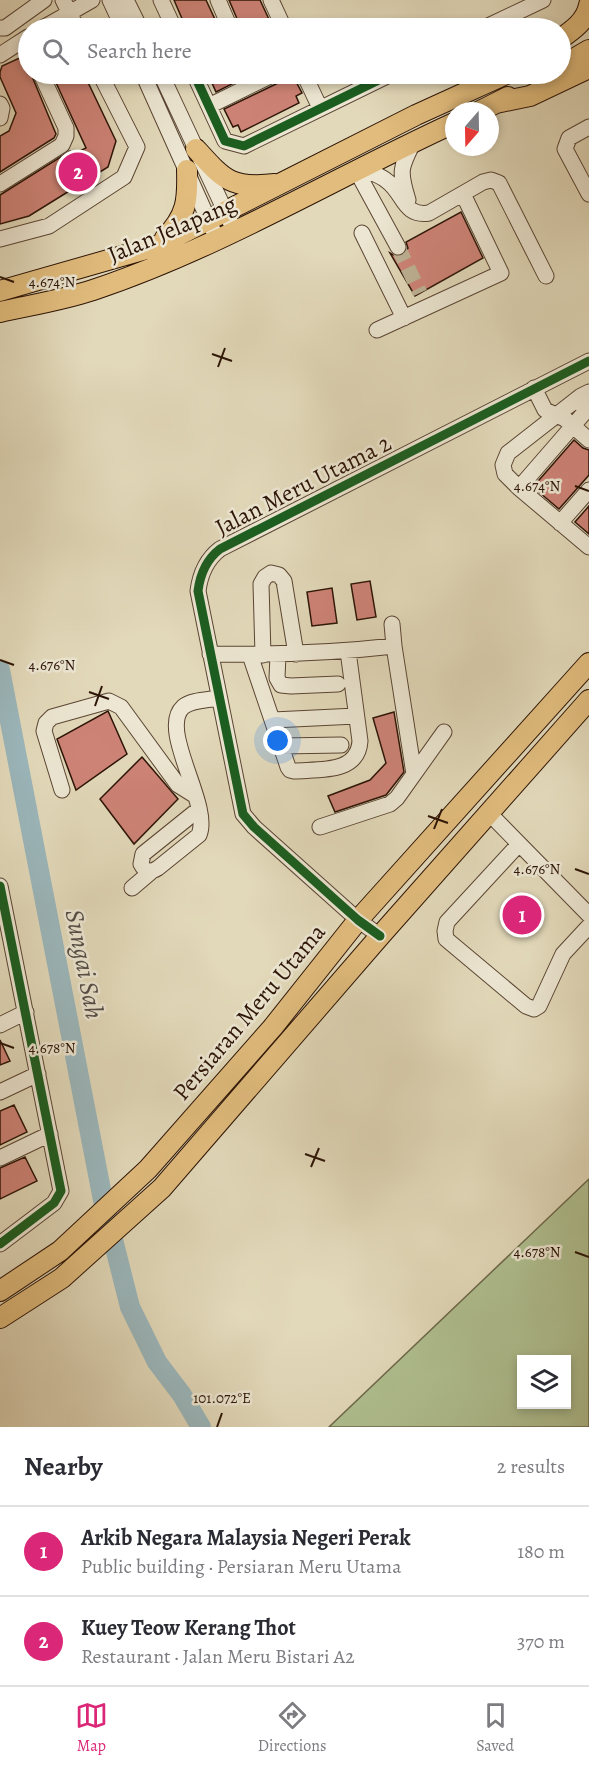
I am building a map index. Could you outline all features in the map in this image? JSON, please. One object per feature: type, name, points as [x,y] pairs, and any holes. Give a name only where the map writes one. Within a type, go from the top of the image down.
[{"type":"main road","points":[[571,31],[588,13],[589,5]]},
{"type":"main road","points":[[571,43],[589,35]]},
{"type":"main road","points":[[571,61],[589,50]]},
{"type":"main road","points":[[571,77],[589,68]]},
{"type":"main road","name":"Jalan Jelapang","points":[[0,291],[157,246],[416,115],[484,84]]},
{"type":"main road","points":[[497,102],[531,84]]},
{"type":"main road","points":[[499,104],[530,96],[555,84]]},
{"type":"main road","name":"Jalan Jelapang","points":[[0,312],[66,298],[144,270],[225,235],[445,127]]},
{"type":"main road","points":[[196,148],[218,173],[229,181],[243,185],[284,183]]},
{"type":"main road","points":[[347,151],[359,169]]},
{"type":"main road","points":[[157,246],[180,221],[188,195],[187,170]]},
{"type":"main road","name":"Persiaran Meru Utama","points":[[0,1291],[49,1259],[123,1195],[163,1153],[213,1093],[273,1028],[358,920],[589,663]]},
{"type":"main road","name":"Persiaran Meru Utama","points":[[0,1318],[62,1278],[162,1188],[380,936],[589,700]]},
{"type":"main road","points":[[273,1028],[286,1045]]},
{"type":"street","points":[[19,18],[44,0]]},
{"type":"street","points":[[53,18],[66,6],[92,0]]},
{"type":"street","points":[[110,0],[118,18]]},
{"type":"street","points":[[126,0],[135,18]]},
{"type":"street","points":[[161,0],[169,18]]},
{"type":"street","points":[[218,0],[226,18]]},
{"type":"street","points":[[271,0],[279,18]]},
{"type":"street","points":[[505,18],[543,0]]},
{"type":"street","points":[[0,28],[5,28],[18,19]]},
{"type":"street","points":[[0,55],[18,46]]},
{"type":"street","points":[[0,184],[62,145],[66,136],[66,128],[46,84]]},
{"type":"street","points":[[0,240],[49,226],[124,177],[137,147],[105,84]]},
{"type":"street","points":[[148,84],[187,170],[216,216],[225,235]]},
{"type":"street","points":[[166,84],[196,148],[216,216]]},
{"type":"street","points":[[199,84],[225,141],[244,146],[370,84]]},
{"type":"street","points":[[209,106],[244,84]]},
{"type":"street","points":[[309,84],[320,108]]},
{"type":"street","points":[[0,104],[2,108],[0,118]]},
{"type":"street","points":[[588,188],[565,149],[569,138],[589,127]]},
{"type":"street","points":[[412,212],[401,176],[403,161],[414,141]]},
{"type":"street","points":[[359,169],[389,182],[412,212],[420,214],[429,213],[483,182],[491,180],[499,183],[546,276]]},
{"type":"street","points":[[359,169],[398,247]]},
{"type":"street","points":[[377,330],[501,273],[463,194]]},
{"type":"street","points":[[362,233],[404,318]]},
{"type":"street","points":[[420,293],[427,307]]},
{"type":"street","name":"Jalan Meru Utama 2","points":[[380,936],[358,920],[254,827],[243,814],[198,591],[202,573],[214,554],[589,361]]},
{"type":"street","points":[[534,388],[545,410],[573,426],[589,440]]},
{"type":"street","points":[[585,394],[508,453],[503,465],[505,474],[519,488],[589,547]]},
{"type":"street","points":[[519,488],[586,410],[585,394]]},
{"type":"street","points":[[560,523],[589,490]]},
{"type":"street","points":[[275,574],[282,566],[288,564]]},
{"type":"street","points":[[296,654],[284,581],[271,573],[264,577],[261,584],[264,655],[273,720],[290,770],[347,765],[357,754],[360,741],[348,651]]},
{"type":"street","points":[[392,624],[414,774]]},
{"type":"street","points":[[210,654],[296,654],[394,646]]},
{"type":"street","points":[[264,655],[281,685],[338,684]]},
{"type":"street","points":[[196,802],[173,707],[175,700],[180,696],[218,693]]},
{"type":"street","points":[[62,790],[44,731],[46,723],[52,717],[109,701],[121,707],[178,785],[196,802]]},
{"type":"street","points":[[273,720],[356,718]]},
{"type":"street","points":[[329,768],[356,718]]},
{"type":"street","points":[[320,827],[390,804],[397,798],[444,732]]},
{"type":"street","points":[[281,746],[341,745]]},
{"type":"street","points":[[132,888],[152,871],[148,872],[141,864],[143,854],[196,802]]},
{"type":"street","points":[[489,813],[589,915]]},
{"type":"street","points":[[519,844],[447,922],[446,939],[526,1006],[534,1009],[539,1006],[563,954],[589,926]]},
{"type":"street","points":[[0,891],[7,956],[26,1012],[61,1184],[54,1203],[0,1244]]},
{"type":"street","points":[[0,1025],[26,1012]]},
{"type":"street","points":[[0,1092],[38,1074]]},
{"type":"street","points":[[0,1158],[50,1134]]},
{"type":"green space","points":[[589,1179],[589,1427],[329,1427]]},
{"type":"building","points":[[174,0],[206,0],[214,18],[182,18]]},
{"type":"building","points":[[229,0],[260,0],[268,18],[237,18]]},
{"type":"building","points":[[18,59],[18,84],[35,84],[56,134],[54,138],[0,172],[0,136],[9,131],[16,113],[0,77],[2,66]]},
{"type":"building","points":[[57,84],[89,84],[116,141],[108,167],[29,216],[0,224],[0,195],[70,151],[72,155],[86,148]]},
{"type":"building","points":[[212,84],[232,84],[216,92]]},
{"type":"building","points":[[276,84],[297,84],[302,93],[296,96],[299,103],[241,132],[238,125],[233,127],[224,109]]},
{"type":"building","points":[[461,212],[483,258],[415,296],[390,253],[397,257],[403,255],[408,248],[406,242]]},
{"type":"building","points":[[574,440],[589,450],[589,475],[559,509],[533,487]]},
{"type":"building","points":[[589,506],[589,534],[575,522]]},
{"type":"building","points":[[370,581],[376,617],[357,620],[351,584]]},
{"type":"building","points":[[332,588],[337,623],[312,626],[307,592]]},
{"type":"building","points":[[108,711],[127,754],[76,790],[57,739]]},
{"type":"building","points":[[394,712],[404,772],[386,795],[335,812],[328,796],[370,780],[386,763],[373,718]]},
{"type":"building","points":[[142,757],[178,799],[134,844],[100,799]]},
{"type":"building","points":[[0,1040],[10,1061],[0,1065]]},
{"type":"building","points":[[14,1105],[27,1132],[0,1145],[0,1111]]},
{"type":"building","points":[[25,1157],[37,1181],[0,1199],[0,1168]]},
{"type":"waterway","name":"Sungai Sah","points":[[0,670],[103,1200],[130,1307],[157,1362],[182,1395],[201,1427]]},
{"type":"tunnel","points":[[398,247],[420,293]]},
{"type":"cycle path","points":[[199,84],[225,141],[244,146],[371,84]]},
{"type":"cycle path","points":[[380,936],[358,920],[254,827],[243,814],[198,591],[202,573],[220,549],[589,361]]},
{"type":"cycle path","points":[[0,886],[61,1191],[54,1203],[0,1244]]},
{"type":"place","name":"Kuey Teow Kerang Thot","points":[[78,172]]},
{"type":"place","name":"Arkib Negara Malaysia Negeri Perak","points":[[522,915]]}]
